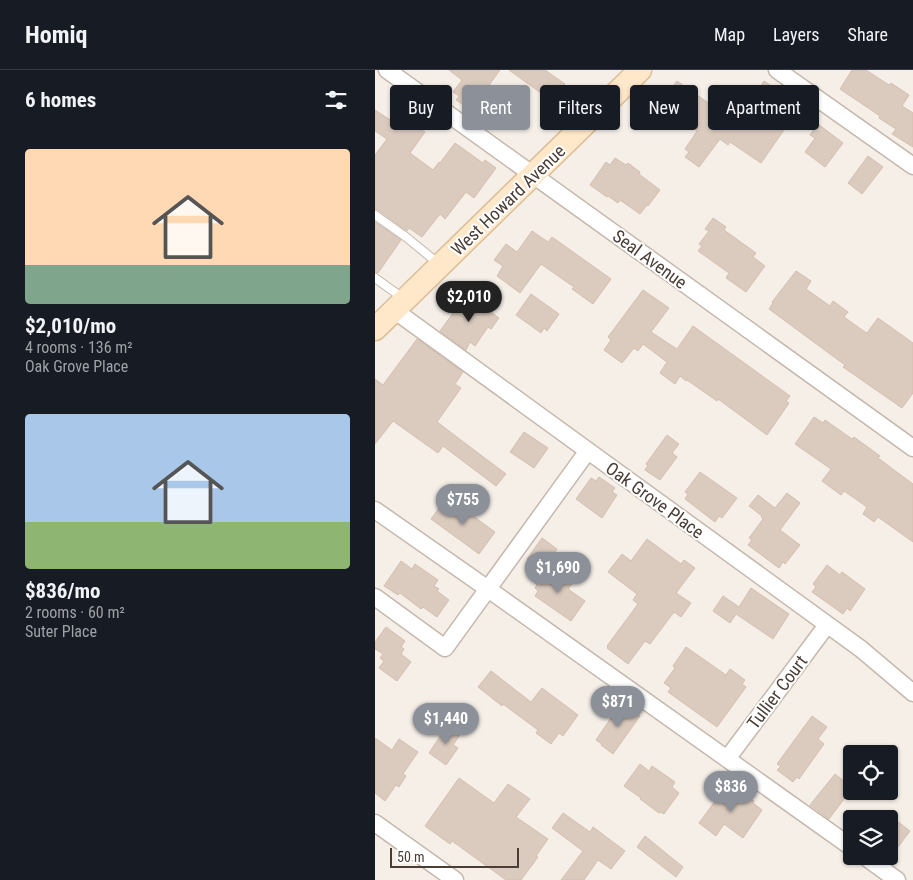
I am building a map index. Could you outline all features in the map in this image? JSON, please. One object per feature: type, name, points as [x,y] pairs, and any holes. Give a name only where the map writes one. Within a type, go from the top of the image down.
[{"type":"main road","name":"West Howard Avenue","points":[[375,329],[640,70]]},
{"type":"street","name":"Seal Avenue","points":[[387,70],[913,448]]},
{"type":"street","points":[[777,70],[913,166]]},
{"type":"street","name":"Oak Grove Place","points":[[400,305],[587,452],[861,650],[913,693]]},
{"type":"street","points":[[375,597],[445,648],[587,452]]},
{"type":"street","points":[[375,510],[843,841]]},
{"type":"street","name":"Tullier Court","points":[[727,759],[827,625]]},
{"type":"street","points":[[375,823],[455,880]]},
{"type":"street","points":[[876,865],[897,880]]},
{"type":"lane","points":[[375,215],[441,265]]},
{"type":"lane","points":[[375,278],[400,305]]},
{"type":"building","points":[[449,70],[500,70],[489,85],[462,85],[462,104],[456,100],[459,96],[453,92],[462,80]]},
{"type":"building","points":[[509,70],[545,70],[565,84],[540,85],[540,92]]},
{"type":"building","points":[[852,70],[866,70],[909,95],[902,106],[913,113],[913,147],[892,134],[896,129],[879,118],[880,116],[840,89]]},
{"type":"building","points":[[677,81],[683,85],[674,85]]},
{"type":"building","points":[[764,81],[770,85],[761,85]]},
{"type":"building","points":[[698,96],[708,103],[708,130],[784,130],[761,163],[730,142],[728,145],[720,139],[699,167],[685,157],[689,152],[685,149],[697,131]]},
{"type":"building","points":[[375,110],[390,120],[390,130],[422,130],[425,132],[410,153],[433,170],[455,143],[483,163],[485,160],[496,168],[474,198],[466,192],[445,219],[440,214],[422,237],[409,228],[407,231],[375,209],[375,155],[387,139],[375,131]]},
{"type":"building","points":[[819,125],[843,143],[825,167],[805,152],[815,138],[810,135],[814,130],[819,130]]},
{"type":"building","points":[[868,156],[883,167],[862,194],[848,183]]},
{"type":"building","points":[[615,158],[626,165],[628,163],[660,190],[640,214],[620,200],[618,203],[590,185],[606,162],[610,165]]},
{"type":"building","points":[[713,218],[726,227],[724,230],[756,253],[753,257],[765,266],[746,292],[726,278],[729,273],[698,251],[702,246],[699,244],[709,231],[705,229]]},
{"type":"building","points":[[375,222],[401,240],[378,273],[375,272]]},
{"type":"building","points":[[532,231],[548,242],[552,237],[611,279],[593,304],[572,289],[574,287],[541,264],[520,293],[497,276],[503,266],[494,260],[506,244],[517,252]]},
{"type":"building","points":[[796,271],[811,281],[806,289],[830,306],[833,301],[848,312],[844,317],[865,332],[867,333],[878,318],[913,343],[913,393],[902,408],[843,367],[845,365],[769,309],[772,302]]},
{"type":"building","points":[[643,290],[669,308],[651,332],[677,349],[693,326],[790,396],[786,401],[789,403],[767,435],[718,399],[717,401],[687,380],[680,376],[675,384],[660,373],[667,362],[643,344],[638,351],[634,348],[622,363],[604,350],[611,340],[608,337]]},
{"type":"building","points":[[531,294],[559,314],[547,331],[544,328],[541,333],[516,315]]},
{"type":"building","points":[[469,296],[499,318],[491,329],[488,327],[475,346],[470,342],[466,350],[440,331],[459,305],[461,307]]},
{"type":"building","points":[[417,339],[463,372],[455,384],[461,388],[437,422],[506,474],[496,486],[443,446],[438,453],[393,421],[375,444],[375,379],[383,385]]},
{"type":"building","points":[[814,417],[823,423],[825,420],[852,439],[854,437],[913,484],[913,542],[878,517],[874,522],[863,514],[867,507],[844,491],[841,495],[822,481],[831,469],[795,444]]},
{"type":"building","points":[[524,432],[548,448],[534,468],[510,452]]},
{"type":"building","points":[[667,435],[679,444],[672,453],[677,457],[660,480],[645,470],[648,465],[646,464]]},
{"type":"building","points":[[700,472],[737,498],[722,518],[719,516],[715,522],[685,499],[688,494],[685,492]]},
{"type":"building","points":[[599,477],[615,488],[612,492],[617,495],[602,518],[576,499],[591,478],[596,481]]},
{"type":"building","points":[[787,493],[800,503],[780,530],[800,545],[785,564],[783,562],[779,568],[748,545],[752,540],[749,538],[763,519],[762,516],[749,506],[758,495],[775,508]]},
{"type":"building","points":[[447,497],[495,532],[479,554],[431,519]]},
{"type":"building","points":[[542,538],[557,549],[542,570],[527,559]]},
{"type":"building","points":[[647,539],[681,564],[684,560],[695,568],[676,593],[691,603],[681,617],[674,612],[650,644],[645,641],[628,664],[607,648],[607,646],[638,604],[633,600],[637,594],[608,572],[622,554],[631,561]]},
{"type":"building","points":[[401,561],[412,569],[415,564],[438,580],[434,586],[439,589],[437,591],[449,600],[437,617],[423,607],[421,609],[400,593],[398,595],[384,586]]},
{"type":"building","points":[[827,565],[840,575],[842,572],[865,589],[850,611],[847,608],[843,614],[812,592],[816,587],[813,584]]},
{"type":"building","points":[[545,566],[572,584],[568,589],[585,601],[571,621],[535,596],[538,591],[535,588],[537,585],[534,582]]},
{"type":"building","points":[[751,588],[789,614],[773,639],[736,614],[730,623],[713,611],[723,596],[739,607]]},
{"type":"building","points":[[386,627],[405,641],[401,647],[404,649],[401,654],[411,662],[397,681],[379,668],[384,661],[380,658],[383,654],[375,649],[375,642]]},
{"type":"building","points":[[686,647],[726,675],[730,669],[745,680],[742,684],[746,687],[717,727],[668,692],[671,688],[664,683],[675,668],[673,666]]},
{"type":"building","points":[[491,671],[531,702],[542,688],[578,715],[563,736],[559,733],[551,744],[536,733],[538,730],[478,687]]},
{"type":"building","points":[[621,703],[640,716],[613,754],[596,740]]},
{"type":"building","points":[[812,716],[827,727],[818,739],[824,744],[799,779],[797,777],[793,782],[777,770],[781,766],[777,764]]},
{"type":"building","points":[[449,723],[462,732],[453,745],[458,748],[446,765],[429,753]]},
{"type":"building","points":[[375,738],[392,750],[399,739],[418,752],[403,774],[406,776],[399,787],[396,785],[385,801],[375,793]]},
{"type":"building","points":[[640,764],[649,771],[652,766],[675,782],[672,787],[679,793],[664,814],[659,813],[624,786]]},
{"type":"building","points":[[835,774],[843,780],[843,800],[829,819],[810,805]]},
{"type":"building","points":[[459,778],[494,803],[508,784],[530,799],[516,817],[548,839],[536,856],[538,857],[521,880],[506,880],[452,841],[450,844],[425,826]]},
{"type":"building","points":[[727,785],[737,792],[739,790],[754,801],[753,803],[762,810],[743,838],[724,824],[716,836],[699,823]]},
{"type":"building","points":[[563,813],[590,832],[593,827],[625,851],[611,869],[598,860],[584,880],[561,880],[583,851],[552,828]]},
{"type":"building","points":[[898,822],[910,831],[898,847]]},
{"type":"building","points":[[645,836],[683,867],[676,877],[637,847]]}]
